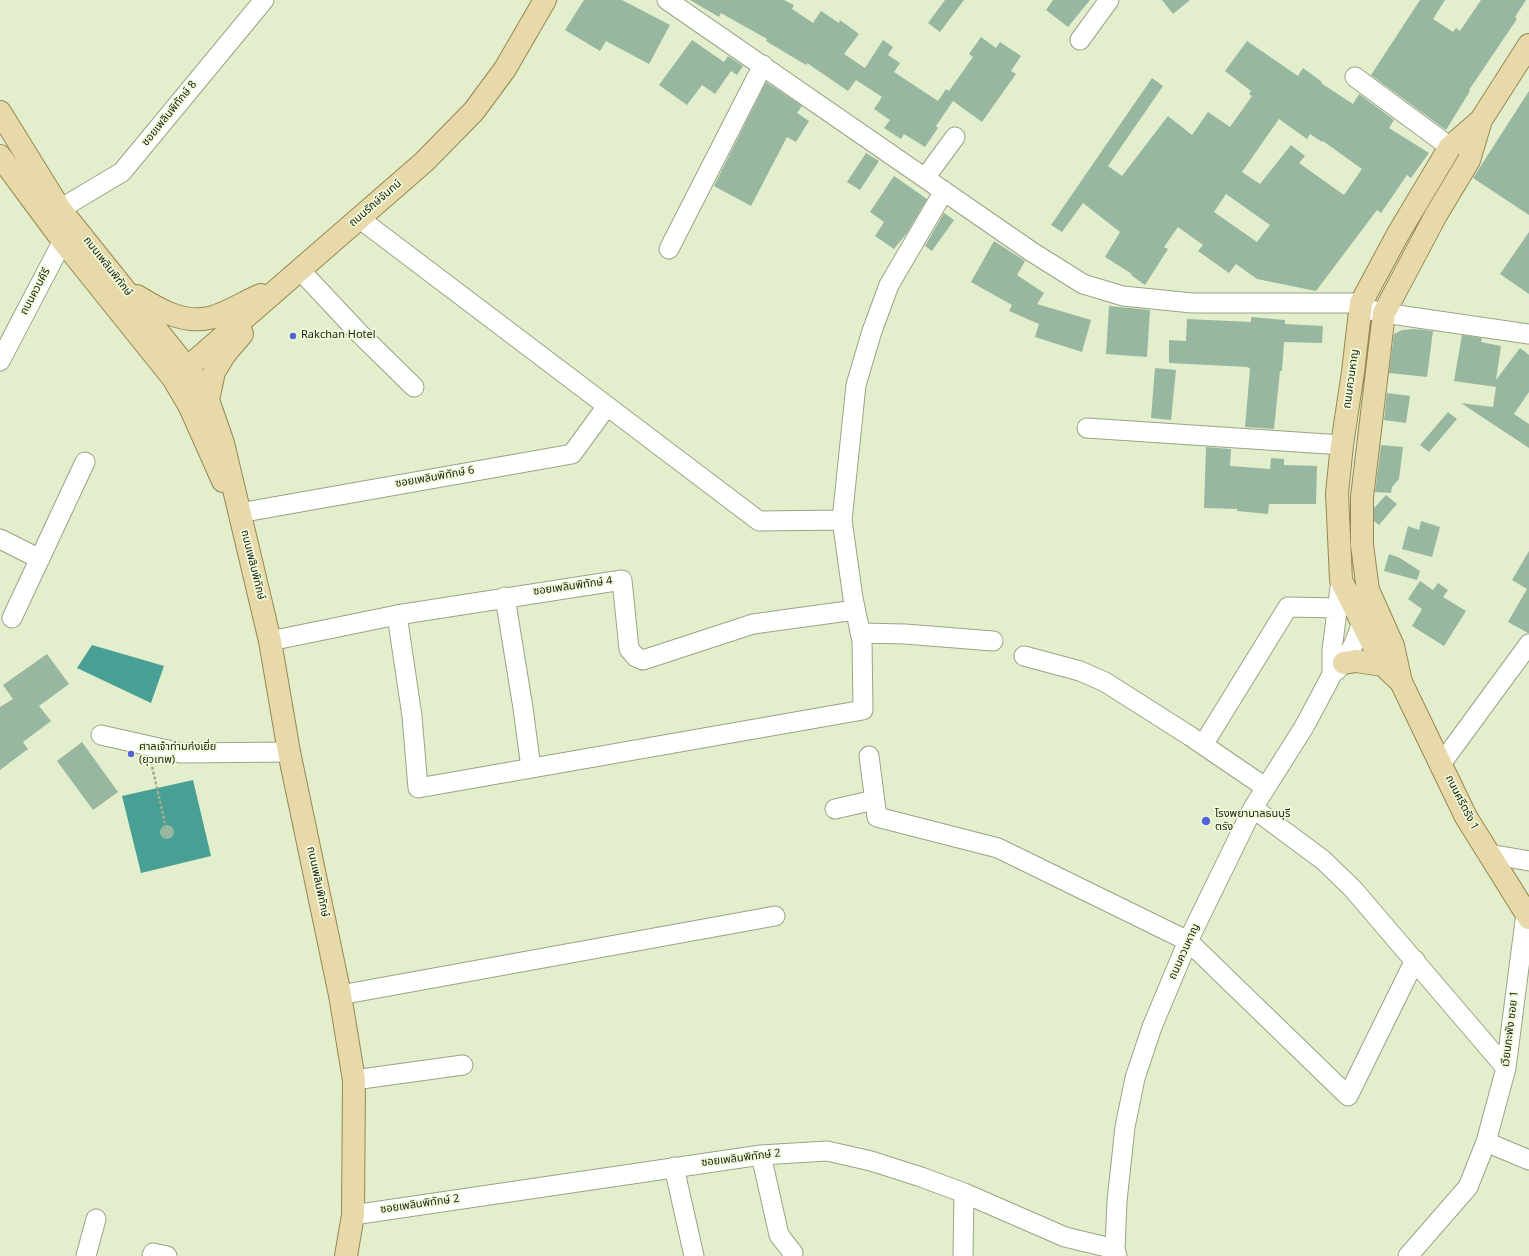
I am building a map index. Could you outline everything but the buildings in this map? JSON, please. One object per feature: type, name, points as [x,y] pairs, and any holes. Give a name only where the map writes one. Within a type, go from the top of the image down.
[{"type":"main road","name":"ถนนรักษ์จันทน์","points":[[180,373],[360,219],[424,162],[474,111],[505,69],[545,0]]},
{"type":"main road","name":"ถนนควนหาญ","points":[[1368,590],[1362,545],[1362,497],[1372,399],[1384,313],[1436,215],[1469,160],[1481,120],[1529,45]]},
{"type":"main road","name":"ถนนเพลินพิทักษ์","points":[[1,118],[65,224],[180,373],[208,400],[223,443],[270,641],[289,752],[340,995],[354,1080],[353,1215],[346,1256]]},
{"type":"main road","name":"ถนนควนหาญ","points":[[1341,580],[1337,493],[1361,303],[1398,234],[1450,147],[1481,120]]},
{"type":"main road","name":"ถนนเพลินพิทักษ์","points":[[0,156],[65,224],[122,287],[180,373],[190,407],[209,452],[239,513]]},
{"type":"main road","points":[[122,287],[162,311],[185,318],[209,318],[283,285]]},
{"type":"main road","points":[[208,400],[214,372],[225,354],[283,285]]},
{"type":"main road","name":"ถนนศรีตรัง 1","points":[[1341,580],[1383,665],[1402,682]]},
{"type":"main road","name":"ถนนศรีตรัง 1","points":[[1368,590],[1394,646],[1402,682],[1466,817],[1527,916]]},
{"type":"main road","points":[[1338,669],[1356,661],[1383,665]]},
{"type":"street","name":"ซอยเพลินพิทักษ์ 8","points":[[65,224],[122,172],[264,0]]},
{"type":"street","points":[[667,0],[692,7],[763,65],[1032,252],[1083,284],[1124,296],[1192,303],[1361,303],[1371,310],[1384,313],[1529,334]]},
{"type":"street","points":[[1080,40],[1109,0]]},
{"type":"street","points":[[668,249],[763,65]]},
{"type":"street","points":[[1355,77],[1450,147]]},
{"type":"street","points":[[925,178],[955,137]]},
{"type":"street","points":[[398,615],[412,716],[418,788],[863,710],[860,632],[855,610],[842,520],[856,385],[872,331],[890,285],[944,191]]},
{"type":"street","points":[[360,219],[759,521],[842,520]]},
{"type":"street","name":"ถนนควนคีรี","points":[[0,361],[65,224]]},
{"type":"street","points":[[300,270],[359,334],[414,387]]},
{"type":"street","name":"ซอยเพลินพิทักษ์ 6","points":[[239,513],[572,454],[607,406]]},
{"type":"street","points":[[1087,428],[1342,444]]},
{"type":"street","points":[[12,618],[85,462]]},
{"type":"street","points":[[0,539],[40,558]]},
{"type":"street","name":"ซอยเพลินพิทักษ์ 4","points":[[270,641],[398,615],[505,597],[622,580],[630,649],[636,657],[643,660],[753,624],[855,610]]},
{"type":"street","name":"ถนนควนหาญ","points":[[1338,669],[1332,650],[1341,580]]},
{"type":"street","name":"ถนนควนหาญ","points":[[1116,1252],[1117,1201],[1125,1127],[1135,1078],[1152,1027],[1188,941],[1253,808],[1317,705],[1338,669],[1362,622],[1368,590]]},
{"type":"street","points":[[505,597],[531,768]]},
{"type":"street","points":[[1203,745],[1288,607],[1337,608]]},
{"type":"street","points":[[860,632],[993,641]]},
{"type":"street","points":[[1441,764],[1529,644]]},
{"type":"street","points":[[1024,656],[1080,671],[1105,682],[1265,787]]},
{"type":"street","points":[[101,735],[182,754],[289,752]]},
{"type":"street","points":[[869,756],[877,817],[998,848],[1188,941],[1348,1096],[1415,960]]},
{"type":"street","points":[[835,809],[874,800]]},
{"type":"street","points":[[1253,808],[1323,860],[1353,889],[1506,1068]]},
{"type":"street","points":[[1489,854],[1529,861]]},
{"type":"street","points":[[340,995],[775,916]]},
{"type":"street","name":"เวียนกะพัง ซอย 1","points":[[1408,1256],[1468,1187],[1486,1142],[1506,1068],[1527,916]]},
{"type":"street","points":[[354,1080],[463,1065]]},
{"type":"street","points":[[1486,1142],[1529,1160]]},
{"type":"street","name":"ซอยเพลินพิทักษ์ 2","points":[[353,1215],[761,1155],[826,1151],[871,1161],[922,1177],[964,1193],[1065,1237],[1116,1252]]},
{"type":"street","points":[[761,1155],[779,1235],[793,1253],[792,1256]]},
{"type":"street","points":[[674,1167],[694,1256]]},
{"type":"street","points":[[963,1256],[964,1193]]},
{"type":"street","points":[[86,1256],[96,1219]]},
{"type":"street","points":[[152,1256],[153,1254],[166,1256]]},
{"type":"path","points":[[148,746],[165,823]]},
{"type":"water","points":[[92,645],[164,666],[151,703],[77,668]]},
{"type":"water","points":[[193,780],[211,856],[141,873],[122,796]]},
{"type":"place","name":"Rakchan Hotel","points":[[293,336]]},
{"type":"place","name":"ศาลเจ้าท่ามก๋งเยี่ย (ยุวเทพ)","points":[[131,754]]},
{"type":"place","name":"โรงพยาบาลธนบุรี ตรัง","points":[[1206,821]]}]
